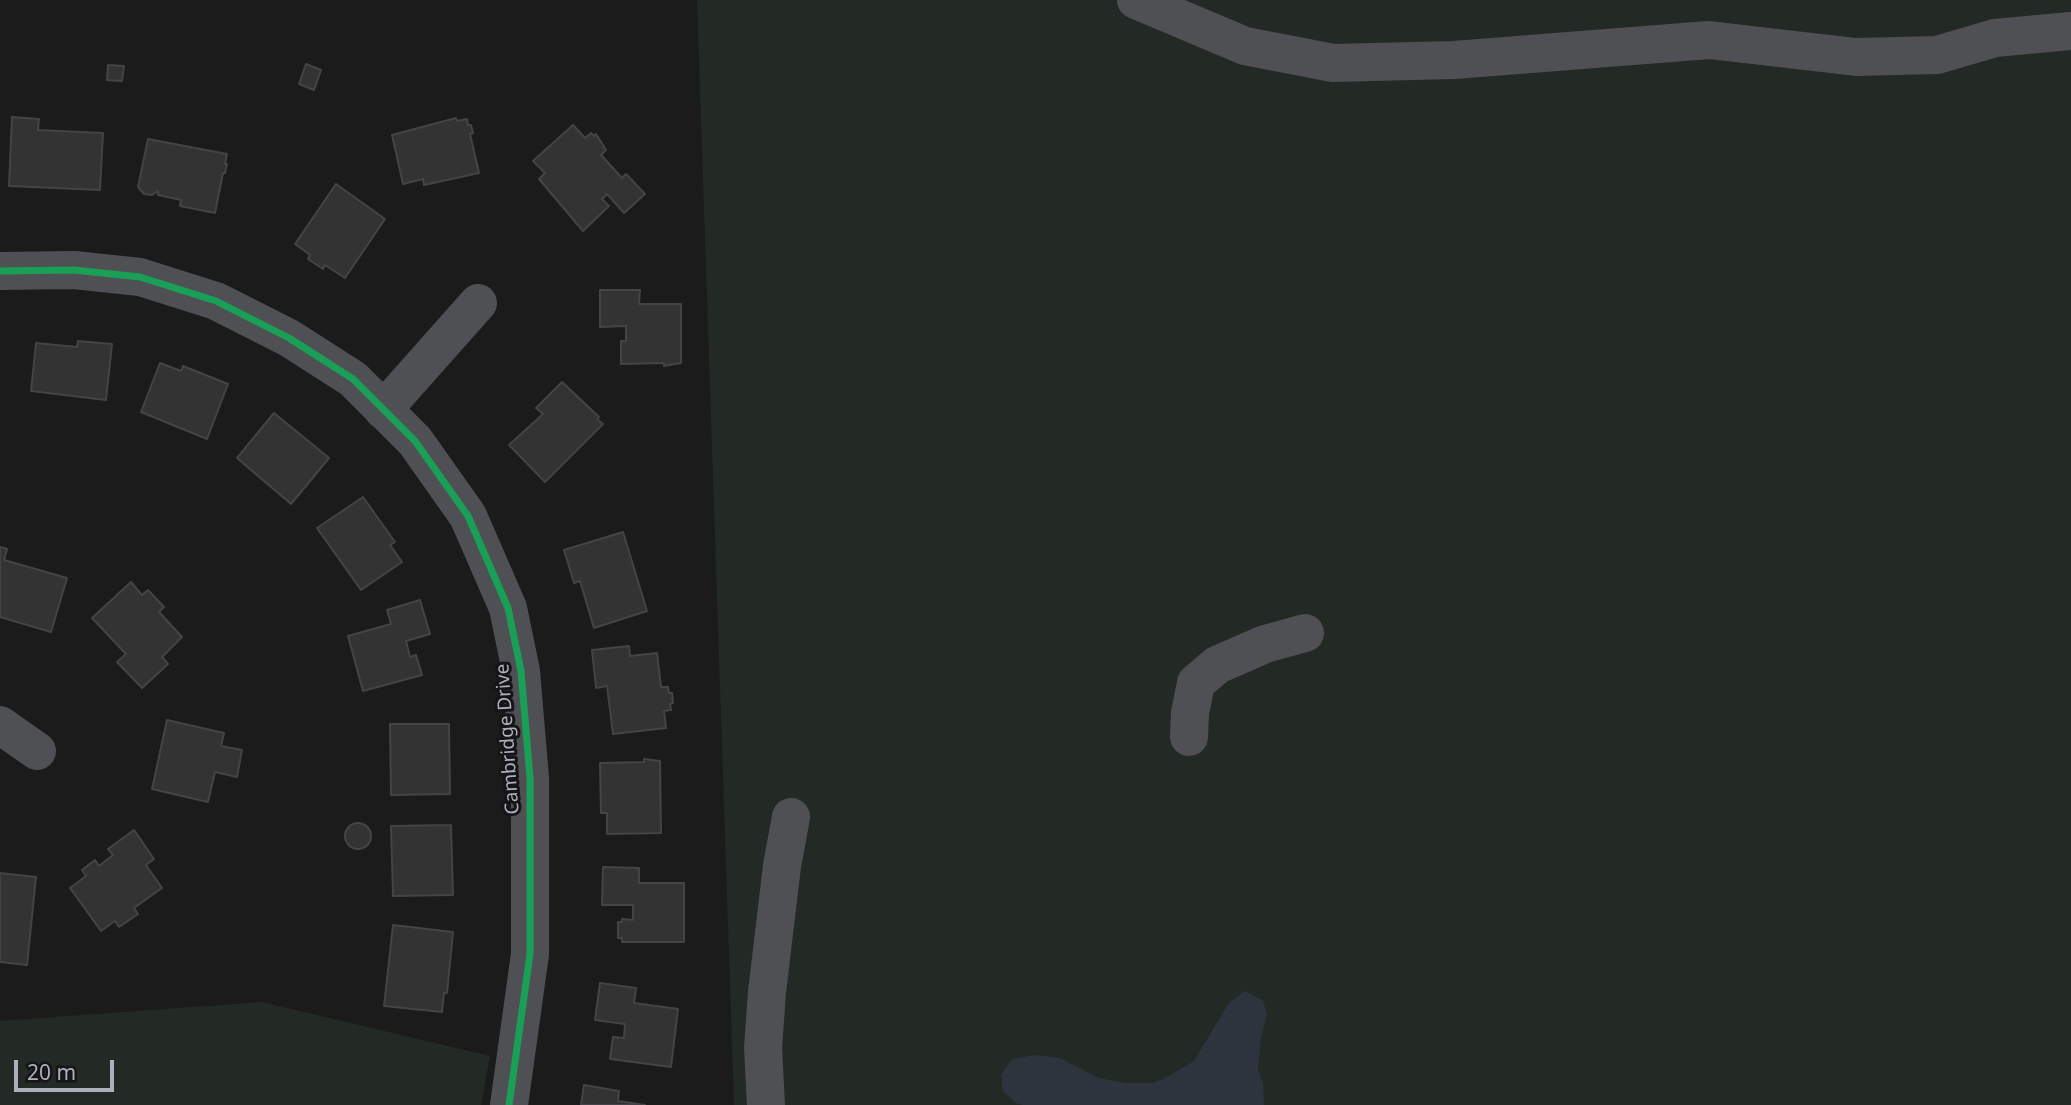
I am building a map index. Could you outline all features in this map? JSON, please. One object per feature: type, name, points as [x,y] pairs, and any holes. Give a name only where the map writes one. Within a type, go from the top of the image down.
[{"type":"street","points":[[1136,0],[1245,46],[1333,64],[1454,60],[1709,40],[1856,57],[1937,55],[1995,38],[2071,31]]},
{"type":"street","name":"Cambridge Drive","points":[[0,271],[74,270],[140,277],[216,301],[289,338],[353,379],[415,442],[468,516],[508,608],[521,671],[530,778],[530,954],[509,1105]]},
{"type":"street","points":[[383,410],[478,303]]},
{"type":"street","points":[[1189,737],[1196,682],[1217,665],[1265,645],[1305,633]]},
{"type":"street","points":[[0,725],[37,751]]},
{"type":"street","points":[[766,1105],[762,1048],[782,866],[791,817]]},
{"type":"shaded area","points":[[697,0],[2071,0],[2071,1105],[734,1105]]},
{"type":"shaded area","points":[[1245,991],[1263,1001],[1267,1015],[1261,1037],[1258,1069],[1263,1083],[1264,1105],[1023,1105],[1016,1103],[1003,1091],[1001,1075],[1012,1059],[1035,1055],[1060,1058],[1099,1078],[1125,1083],[1153,1083],[1194,1061],[1229,1003]]},
{"type":"shaded area","points":[[262,1002],[490,1056],[481,1105],[0,1105],[0,1021]]},
{"type":"building","points":[[306,64],[321,70],[314,90],[299,84]]},
{"type":"building","points":[[108,65],[124,66],[122,81],[107,80]]},
{"type":"building","points":[[12,117],[39,119],[38,130],[103,133],[100,190],[9,186]]},
{"type":"building","points":[[456,118],[457,121],[467,119],[468,125],[471,125],[473,133],[470,134],[479,173],[424,185],[423,179],[403,184],[392,135]]},
{"type":"building","points":[[573,125],[585,138],[591,133],[594,136],[596,134],[606,150],[601,155],[622,178],[626,174],[645,194],[624,213],[607,194],[602,199],[609,206],[583,231],[539,179],[545,173],[533,161]]},
{"type":"building","points":[[148,139],[227,154],[215,213],[180,206],[181,200],[158,195],[158,191],[152,195],[144,194],[138,187]]},
{"type":"building","points":[[336,184],[385,219],[345,278],[325,265],[323,269],[308,259],[310,255],[295,244]]},
{"type":"building","points":[[600,290],[640,290],[639,304],[681,304],[681,363],[664,366],[664,363],[621,364],[621,341],[626,341],[626,326],[600,327]]},
{"type":"building","points":[[78,341],[112,344],[106,400],[31,391],[36,343],[77,347]]},
{"type":"building","points":[[160,363],[181,371],[183,366],[228,384],[207,439],[141,412]]},
{"type":"building","points":[[562,382],[603,424],[545,482],[509,445],[543,414],[536,408]]},
{"type":"building","points":[[274,413],[329,458],[291,504],[237,458]]},
{"type":"building","points":[[363,497],[395,542],[390,545],[402,562],[361,590],[317,528]]},
{"type":"building","points":[[623,532],[647,611],[594,628],[580,581],[574,583],[564,550]]},
{"type":"building","points":[[0,547],[7,549],[4,560],[67,578],[51,632],[0,617]]},
{"type":"building","points":[[131,582],[142,595],[148,590],[164,607],[159,612],[182,637],[162,657],[168,664],[142,688],[117,662],[126,654],[92,618]]},
{"type":"building","points":[[420,600],[430,634],[406,641],[410,657],[416,655],[422,675],[363,691],[348,636],[391,624],[387,610]]},
{"type":"building","points":[[629,646],[630,656],[657,653],[661,687],[668,687],[669,693],[672,693],[671,710],[664,711],[666,728],[613,734],[607,686],[596,688],[592,650]]},
{"type":"building","points":[[167,720],[224,733],[221,746],[242,750],[237,777],[215,772],[208,802],[152,789]]},
{"type":"building","points":[[390,724],[449,724],[450,794],[391,795]]},
{"type":"building","points":[[644,759],[660,761],[661,833],[607,834],[607,813],[601,813],[600,763],[644,762]]},
{"type":"building","points":[[358,823],[367,827],[371,836],[367,845],[358,849],[349,845],[345,836],[349,827]]},
{"type":"building","points":[[451,825],[453,895],[393,896],[391,826]]},
{"type":"building","points":[[134,830],[154,859],[146,865],[162,888],[134,908],[138,914],[119,927],[115,921],[101,931],[70,888],[86,876],[82,870],[95,860],[99,866],[113,855],[108,849]]},
{"type":"building","points":[[603,867],[639,868],[639,883],[684,883],[684,942],[622,942],[622,938],[618,938],[618,922],[622,922],[622,919],[633,920],[633,905],[602,905]]},
{"type":"building","points":[[0,873],[36,877],[27,965],[0,962]]},
{"type":"building","points":[[393,925],[453,932],[447,993],[444,993],[442,1012],[384,1006]]},
{"type":"building","points":[[600,983],[636,988],[634,1003],[678,1009],[671,1067],[610,1059],[613,1037],[624,1038],[625,1024],[595,1020]]},
{"type":"building","points":[[584,1085],[619,1091],[618,1101],[645,1105],[581,1105]]},
{"type":"cycle path","points":[[0,271],[74,270],[140,277],[216,301],[289,338],[353,379],[415,441],[468,516],[508,608],[521,671],[530,778],[530,954],[509,1105]]}]
